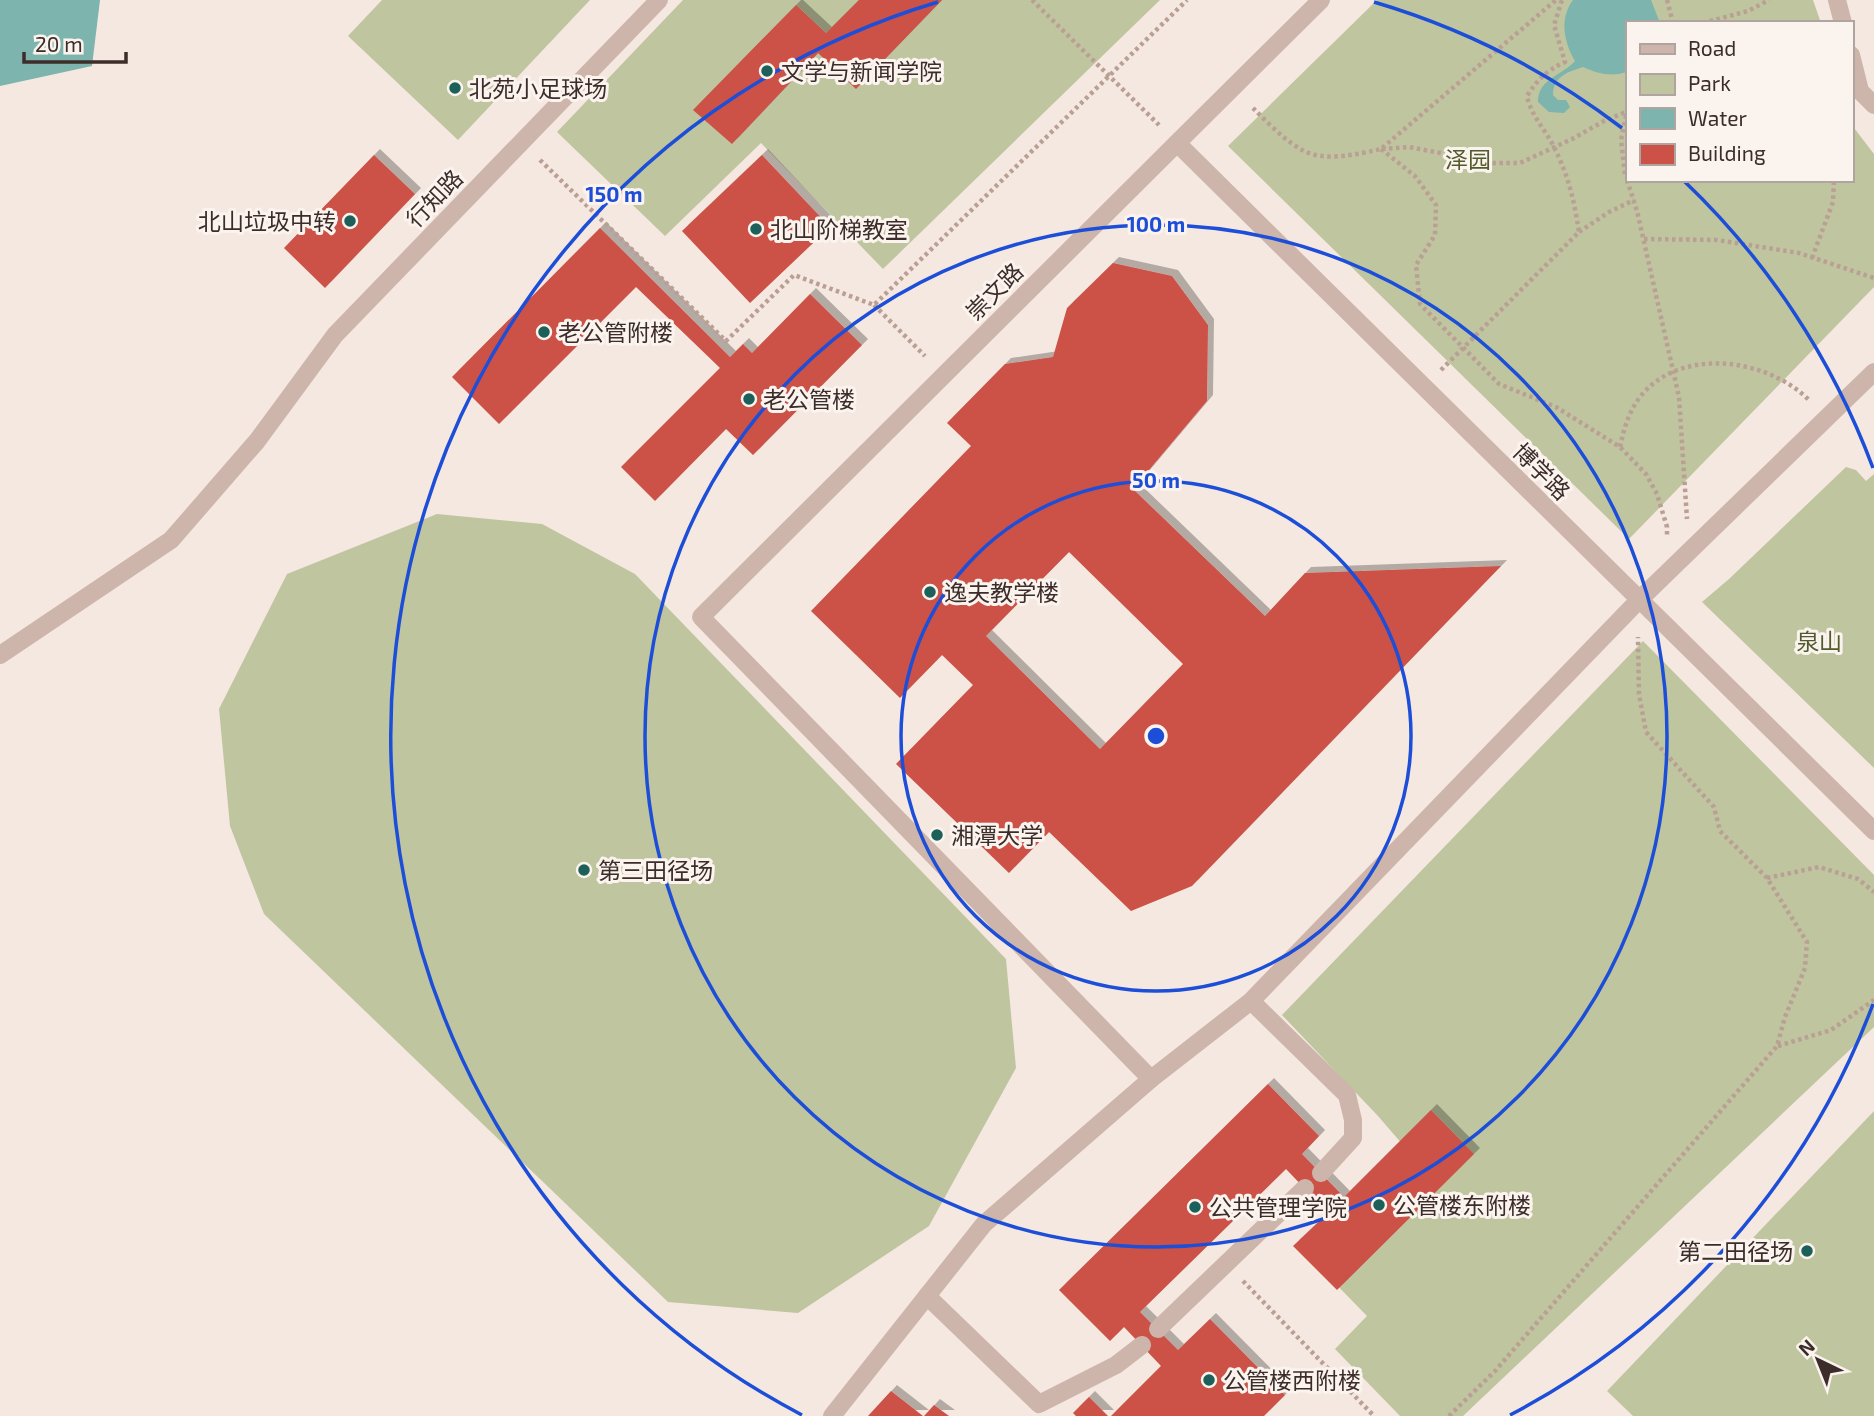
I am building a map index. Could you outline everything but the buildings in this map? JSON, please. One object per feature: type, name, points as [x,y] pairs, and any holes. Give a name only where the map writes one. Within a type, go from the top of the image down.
[{"type":"street","name":"行知路","points":[[0,655],[171,540],[257,441],[335,335],[659,0]]},
{"type":"street","name":"崇文路","points":[[1151,1079],[701,617],[1321,0]]},
{"type":"street","points":[[1837,0],[1842,21]]},
{"type":"street","points":[[1853,63],[1860,91],[1874,105]]},
{"type":"street","name":"博学路","points":[[1177,143],[1638,601],[1874,831]]},
{"type":"street","points":[[832,1416],[984,1224],[1151,1079],[1251,1001],[1638,601],[1874,372]]},
{"type":"street","points":[[1251,1001],[1347,1095],[1353,1120],[1353,1138],[1321,1173]]},
{"type":"street","points":[[1158,1329],[1305,1188]]},
{"type":"street","points":[[926,1296],[1038,1404],[1116,1365],[1142,1345]]},
{"type":"path","points":[[1032,0],[1177,143]]},
{"type":"path","points":[[874,305],[1187,0]]},
{"type":"path","points":[[1381,149],[1556,0]]},
{"type":"path","points":[[1562,0],[1554,25],[1565,62],[1549,69],[1527,96],[1529,109],[1554,147],[1573,190],[1579,232]]},
{"type":"path","points":[[1667,0],[1672,21]]},
{"type":"path","points":[[1710,21],[1748,11],[1769,0]]},
{"type":"path","points":[[1252,108],[1305,152],[1341,156],[1409,147],[1493,163],[1520,163],[1626,111]]},
{"type":"path","points":[[1626,116],[1621,139],[1626,171]]},
{"type":"path","points":[[522,143],[726,341],[794,275],[874,305],[927,358]]},
{"type":"path","points":[[1381,149],[1415,176],[1436,205],[1434,235],[1416,265],[1420,304],[1499,384],[1556,407],[1620,447],[1646,474],[1657,494],[1667,527],[1665,575]]},
{"type":"path","points":[[1629,182],[1679,397],[1689,552]]},
{"type":"path","points":[[1812,258],[1833,202],[1833,182]]},
{"type":"path","points":[[1436,375],[1579,232],[1609,212],[1634,200]]},
{"type":"path","points":[[1644,239],[1717,240],[1799,253],[1874,278]]},
{"type":"path","points":[[1620,447],[1626,421],[1641,396],[1660,380],[1689,366],[1709,363],[1758,370],[1791,384],[1827,418]]},
{"type":"path","points":[[1449,1416],[1495,1371],[1777,1046],[1785,1017],[1805,968],[1807,942],[1767,878],[1720,831],[1714,807],[1646,732],[1639,694],[1638,629]]},
{"type":"path","points":[[1767,878],[1819,867],[1858,879],[1874,892]]},
{"type":"path","points":[[1777,1046],[1831,1030],[1874,1000]]},
{"type":"path","points":[[1226,1264],[1374,1416]]},
{"type":"green space","name":"北苑小足球场","points":[[382,0],[590,0],[458,140],[348,36]]},
{"type":"green space","points":[[683,0],[1160,0],[883,269],[761,143],[665,236],[557,132]]},
{"type":"green space","name":"泽园","points":[[1377,0],[1813,0],[1820,21],[1626,21],[1626,182],[1853,182],[1853,127],[1874,154],[1874,287],[1629,539],[1228,146]]},
{"type":"green space","name":"泉山","points":[[1846,467],[1856,470],[1866,481],[1874,474],[1874,768],[1702,602]]},
{"type":"green space","name":"第三田径场","points":[[437,514],[542,524],[635,574],[1006,959],[1016,1068],[929,1226],[798,1313],[668,1302],[264,914],[230,826],[219,709],[287,574]]},
{"type":"green space","points":[[1643,641],[1874,875],[1874,1027],[1463,1416],[1400,1416],[1335,1349],[1367,1316],[1325,1273],[1428,1174],[1378,1116],[1282,1015]]},
{"type":"green space","name":"第二田径场","points":[[1874,1111],[1874,1416],[1633,1416],[1607,1391]]},
{"type":"water","points":[[0,0],[100,0],[92,66],[0,86]]},
{"type":"water","points":[[1573,0],[1651,0],[1659,21],[1626,21],[1626,72],[1605,74],[1583,67],[1566,73],[1555,84],[1553,95],[1558,100],[1566,100],[1570,107],[1564,113],[1549,112],[1538,102],[1542,88],[1546,82],[1575,61],[1565,31],[1569,7]]},
{"type":"place","name":"文学与新闻学院","points":[[767,71]]},
{"type":"place","name":"北苑小足球场","points":[[455,88]]},
{"type":"place","name":"北山垃圾中转","points":[[350,221]]},
{"type":"place","name":"北山阶梯教室","points":[[756,229]]},
{"type":"place","name":"老公管附楼","points":[[544,332]]},
{"type":"place","name":"老公管楼","points":[[749,399]]},
{"type":"place","name":"逸夫教学楼","points":[[930,592]]},
{"type":"place","name":"湘潭大学","points":[[937,835]]},
{"type":"place","name":"第三田径场","points":[[584,870]]},
{"type":"place","name":"公管楼东附楼","points":[[1379,1205]]},
{"type":"place","name":"公共管理学院","points":[[1195,1207]]},
{"type":"place","name":"第二田径场","points":[[1807,1251]]},
{"type":"place","name":"公管楼西附楼","points":[[1209,1380]]}]
